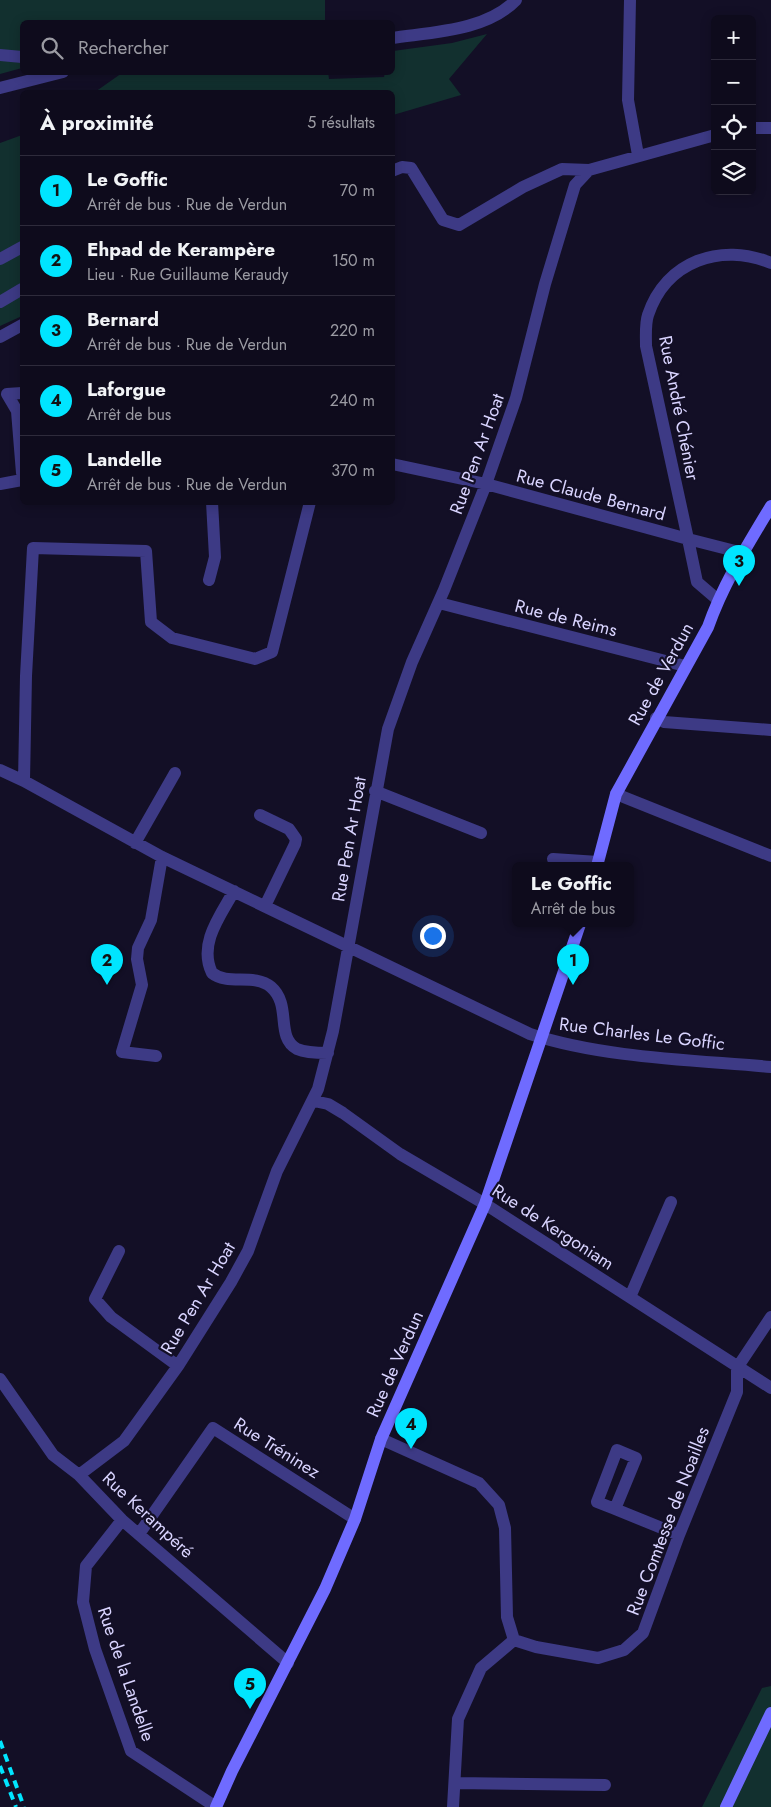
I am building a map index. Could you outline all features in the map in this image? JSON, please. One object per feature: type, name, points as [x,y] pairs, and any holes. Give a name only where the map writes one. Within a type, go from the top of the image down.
[{"type":"street","points":[[395,38],[458,27],[492,17],[516,0]]},
{"type":"street","points":[[630,0],[628,100],[638,156]]},
{"type":"street","points":[[0,55],[20,57]]},
{"type":"street","points":[[0,88],[51,75]]},
{"type":"street","points":[[756,128],[771,128]]},
{"type":"street","points":[[395,170],[410,168],[443,220],[459,225],[523,187],[562,169],[589,170],[711,136]]},
{"type":"street","name":"Rue Pen Ar Hoat","points":[[79,1474],[124,1441],[178,1366],[241,1265],[277,1171],[314,1101],[328,1053],[349,946],[375,791],[395,706],[439,603],[486,484],[516,398],[545,284],[576,185],[589,170]]},
{"type":"street","points":[[0,259],[20,249]]},
{"type":"street","name":"Rue André Chénier","points":[[718,600],[696,582],[646,346],[647,317],[656,295],[668,280],[697,260],[738,253],[771,263]]},
{"type":"street","points":[[0,302],[20,290]]},
{"type":"street","points":[[0,337],[20,326]]},
{"type":"street","points":[[20,393],[7,394],[17,411],[20,448]]},
{"type":"street","name":"Rue Claude Bernard","points":[[395,465],[486,484],[743,553]]},
{"type":"street","points":[[0,484],[20,480]]},
{"type":"street","points":[[209,580],[215,557],[212,505]]},
{"type":"street","points":[[24,781],[26,676],[33,548],[146,551],[151,622],[172,638],[255,659],[272,652],[309,505]]},
{"type":"street","name":"Rue de Verdun","points":[[599,862],[616,794],[656,718],[708,628],[718,600],[743,553],[771,506]]},
{"type":"street","name":"Rue de Reims","points":[[439,603],[685,666]]},
{"type":"street","points":[[656,718],[664,722],[771,730]]},
{"type":"street","name":"Rue Charles Le Goffic","points":[[0,770],[24,781],[162,857],[542,1038],[597,1049],[771,1067]]},
{"type":"street","points":[[135,843],[175,773]]},
{"type":"street","points":[[375,791],[481,832]]},
{"type":"street","points":[[616,794],[771,856]]},
{"type":"street","points":[[260,815],[288,829],[296,839],[265,906]]},
{"type":"street","points":[[156,1056],[122,1052],[142,985],[137,959],[138,948],[151,920],[162,857]]},
{"type":"street","points":[[553,859],[580,862]]},
{"type":"street","points":[[234,891],[209,937],[208,961],[212,974],[222,978],[262,981],[270,987],[282,1003],[284,1030],[292,1045],[304,1051],[328,1053]]},
{"type":"street","name":"Rue de Verdun","points":[[216,1807],[232,1771],[326,1588],[355,1518],[381,1439],[485,1204],[579,927]]},
{"type":"street","name":"Rue de Kergoniam","points":[[314,1101],[328,1104],[343,1113],[400,1154],[485,1204],[737,1368],[771,1388]]},
{"type":"street","points":[[630,1297],[671,1202]]},
{"type":"street","points":[[119,1251],[95,1299],[111,1317],[178,1366]]},
{"type":"street","points":[[737,1368],[771,1317]]},
{"type":"street","name":"Rue Comtesse de Noailles","points":[[514,1640],[536,1647],[598,1658],[624,1650],[643,1633],[679,1535],[737,1392],[737,1368]]},
{"type":"street","name":"Rue Kerampéré","points":[[0,1379],[53,1455],[79,1474],[122,1520],[288,1663]]},
{"type":"street","name":"Rue Tréninez","points":[[139,1534],[213,1428],[355,1518]]},
{"type":"street","points":[[381,1439],[479,1483],[499,1505],[505,1528],[507,1617],[514,1640],[481,1668],[458,1719],[453,1807]]},
{"type":"street","points":[[615,1510],[679,1535]]},
{"type":"street","name":"Rue de la Landelle","points":[[122,1520],[86,1566],[83,1602],[95,1649],[131,1751],[216,1807]]},
{"type":"street","points":[[726,1807],[771,1713]]},
{"type":"street","points":[[455,1783],[605,1785]]},
{"type":"green space","points":[[0,0],[325,0],[325,20],[20,20],[20,69],[0,74]]},
{"type":"green space","points":[[487,34],[449,79],[461,95],[395,114],[395,90],[98,90],[119,75],[328,75],[329,79],[384,77],[384,75],[395,75],[395,51],[452,43]]},
{"type":"green space","points":[[20,136],[20,317],[0,326],[0,143]]},
{"type":"green space","points":[[771,1686],[771,1807],[702,1807],[762,1688]]},
{"type":"railway","points":[[0,1741],[24,1807]]},
{"type":"railway","points":[[0,1766],[16,1807]]},
{"type":"place","name":"Bernard","points":[[739,586]]},
{"type":"place","name":"Ehpad de Kerampère","points":[[107,985]]},
{"type":"place","name":"Le Goffic","points":[[573,985]]},
{"type":"place","name":"Laforgue","points":[[411,1449]]},
{"type":"place","name":"Landelle","points":[[250,1709]]}]
